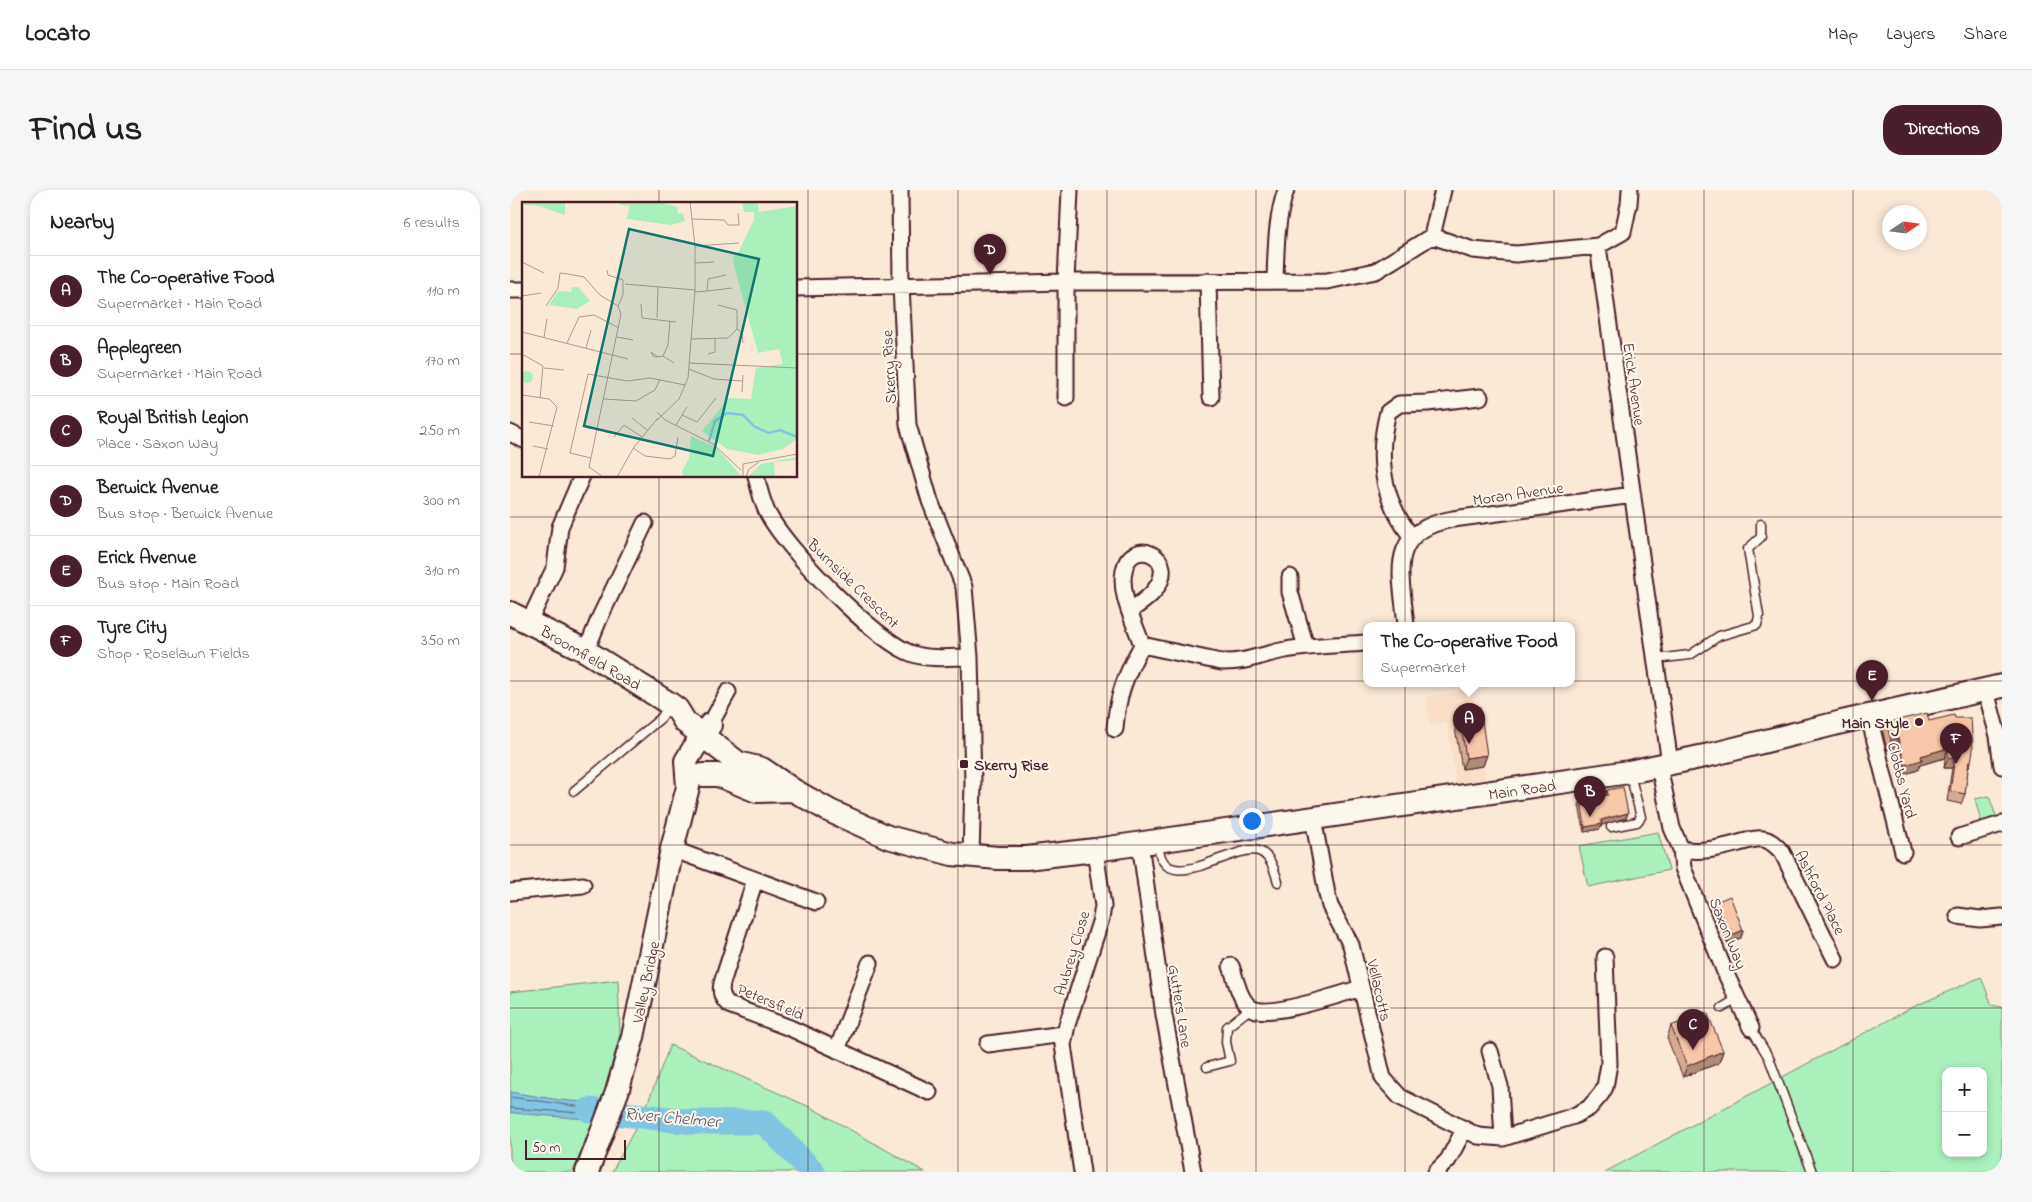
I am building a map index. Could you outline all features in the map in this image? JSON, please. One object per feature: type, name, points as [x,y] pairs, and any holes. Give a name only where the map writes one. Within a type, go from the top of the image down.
[{"type":"main road","name":"Broomfield Road","points":[[520,617],[586,651],[673,707],[685,722],[709,735],[738,763],[762,769],[793,790],[830,811],[888,837],[922,847],[971,856],[1026,858],[1096,850]]},
{"type":"main road","name":"Main Road","points":[[1096,850],[1439,801],[1665,766],[1994,688]]},
{"type":"main road","name":"Valley Bridge","points":[[587,1172],[618,1092],[633,1037],[672,849],[696,781],[715,753],[709,735]]},
{"type":"main road","points":[[696,781],[718,775],[757,791],[793,790]]},
{"type":"street","name":"Skerry Rise","points":[[900,190],[901,286],[908,425],[930,501],[964,587],[970,657],[973,783],[971,856]]},
{"type":"street","points":[[1066,398],[1066,282],[1070,190]]},
{"type":"street","points":[[1276,280],[1278,226],[1286,190]]},
{"type":"street","points":[[798,288],[1066,282],[1327,281],[1376,271],[1432,236],[1443,190]]},
{"type":"street","points":[[1432,236],[1473,250],[1516,254],[1598,246],[1623,232],[1630,190]]},
{"type":"street","name":"Erick Avenue","points":[[1598,246],[1655,659],[1665,766]]},
{"type":"street","points":[[1208,281],[1211,397]]},
{"type":"street","points":[[1406,622],[1401,576],[1406,546],[1411,536],[1394,513],[1385,486],[1382,450],[1384,425],[1388,412],[1399,404],[1428,403],[1480,397]]},
{"type":"street","points":[[510,433],[522,439]]},
{"type":"street","points":[[520,617],[555,567],[560,527],[581,478]]},
{"type":"street","name":"Burnside Crescent","points":[[756,478],[767,512],[786,541],[832,590],[890,642],[914,655],[970,657]]},
{"type":"street","name":"Moran Avenue","points":[[1411,536],[1424,528],[1442,521],[1633,495]]},
{"type":"street","points":[[586,651],[600,617],[645,523]]},
{"type":"street","points":[[1290,577],[1290,592],[1306,647]]},
{"type":"street","points":[[1115,729],[1119,696],[1123,682],[1142,645],[1131,610]]},
{"type":"street","points":[[1142,645],[1222,662],[1234,662],[1248,661],[1279,651],[1306,647],[1363,643]]},
{"type":"street","points":[[1994,688],[2002,766]]},
{"type":"street","points":[[709,735],[728,692]]},
{"type":"street","name":"Clobbs Yard","points":[[1869,717],[1903,852]]},
{"type":"street","points":[[1665,766],[1672,828],[1681,849]]},
{"type":"street","name":"Vellacotts","points":[[1313,818],[1330,906],[1352,945],[1380,1068],[1387,1083],[1400,1097],[1464,1130],[1488,1138],[1503,1138],[1574,1116],[1589,1108],[1602,1094],[1605,1087],[1608,1064],[1605,957]]},
{"type":"street","points":[[1959,837],[2002,824]]},
{"type":"street","name":"Ashford Place","points":[[1681,849],[1694,852],[1755,839],[1773,842],[1782,852],[1834,959]]},
{"type":"street","name":"Gutters Lane","points":[[1149,842],[1164,1015],[1193,1172]]},
{"type":"street","points":[[672,849],[816,902]]},
{"type":"street","name":"Saxon Way","points":[[1681,849],[1683,868],[1737,999],[1751,1028]]},
{"type":"street","name":"Aubrey Close","points":[[1082,1172],[1064,1055],[1064,1034],[1101,919],[1103,906],[1096,850]]},
{"type":"street","name":"Petersfield","points":[[755,880],[722,983],[722,996],[730,1005],[790,1028],[929,1092]]},
{"type":"street","points":[[510,892],[583,885]]},
{"type":"street","points":[[1958,916],[1986,919],[2002,917]]},
{"type":"street","points":[[837,1050],[870,962]]},
{"type":"street","points":[[1231,966],[1241,995],[1251,1008],[1257,1011],[1274,1011],[1361,988]]},
{"type":"street","points":[[988,1044],[1064,1034]]},
{"type":"street","points":[[1490,1051],[1500,1086],[1503,1138]]},
{"type":"street","points":[[1436,1172],[1444,1166],[1464,1130]]},
{"type":"lane","points":[[1655,659],[1690,655],[1719,636],[1756,625],[1758,616],[1748,549],[1761,538],[1762,524]]},
{"type":"lane","points":[[574,791],[673,707]]},
{"type":"lane","points":[[1611,827],[1637,822],[1641,817],[1630,772]]},
{"type":"lane","points":[[1149,842],[1162,861],[1168,866],[1180,869],[1206,865],[1252,850],[1263,852],[1270,861],[1278,882]]},
{"type":"lane","points":[[1722,1008],[1737,999]]},
{"type":"lane","points":[[1207,1067],[1230,1061],[1226,1042],[1227,1027],[1251,1008]]},
{"type":"lane","points":[[1751,1028],[1769,1058],[1812,1172]]},
{"type":"shaded area","points":[[1472,690],[1486,781],[1456,785],[1447,723],[1430,725],[1426,697]]},
{"type":"green space","points":[[1989,796],[1996,816],[1981,822],[1975,799]]},
{"type":"green space","points":[[1658,832],[1669,870],[1588,887],[1579,846]]},
{"type":"green space","points":[[1981,977],[1992,1005],[2002,1007],[2002,1172],[1605,1172],[1913,1007]]},
{"type":"green space","points":[[618,980],[620,1034],[605,1090],[573,1172],[510,1172],[510,992]]},
{"type":"green space","points":[[670,1045],[812,1108],[925,1172],[612,1172],[645,1110]]},
{"type":"water","points":[[510,1092],[560,1100],[626,1106],[621,1122],[514,1113],[510,1112]]},
{"type":"building","points":[[1480,707],[1487,755],[1466,758],[1459,710]]},
{"type":"building","points":[[1927,713],[1929,721],[1954,715],[1955,718],[1971,718],[1973,750],[1971,762],[1969,761],[1965,794],[1950,791],[1955,758],[1948,758],[1948,748],[1921,756],[1922,760],[1905,765],[1898,738],[1891,740],[1886,723]]},
{"type":"building","points":[[1623,787],[1628,813],[1601,820],[1602,824],[1585,827],[1581,800],[1608,795],[1607,790]]},
{"type":"building","points":[[1730,896],[1743,930],[1730,936],[1716,902]]},
{"type":"building","points":[[1707,1012],[1723,1051],[1687,1066],[1671,1026]]},
{"type":"waterway","name":"River Chelmer","points":[[589,1110],[693,1122],[764,1122],[813,1172]]},
{"type":"place","name":"Berwick Avenue","points":[[990,275]]},
{"type":"place","name":"Erick Avenue","points":[[1872,701]]},
{"type":"place","name":"Main Style","points":[[1919,722]]},
{"type":"place","name":"The Co-operative Food","points":[[1469,744]]},
{"type":"place","name":"Skerry Rise","points":[[964,764]]},
{"type":"place","name":"Tyre City","points":[[1956,764]]},
{"type":"place","name":"Applegreen","points":[[1590,817]]},
{"type":"place","name":"Royal British Legion","points":[[1693,1050]]}]
